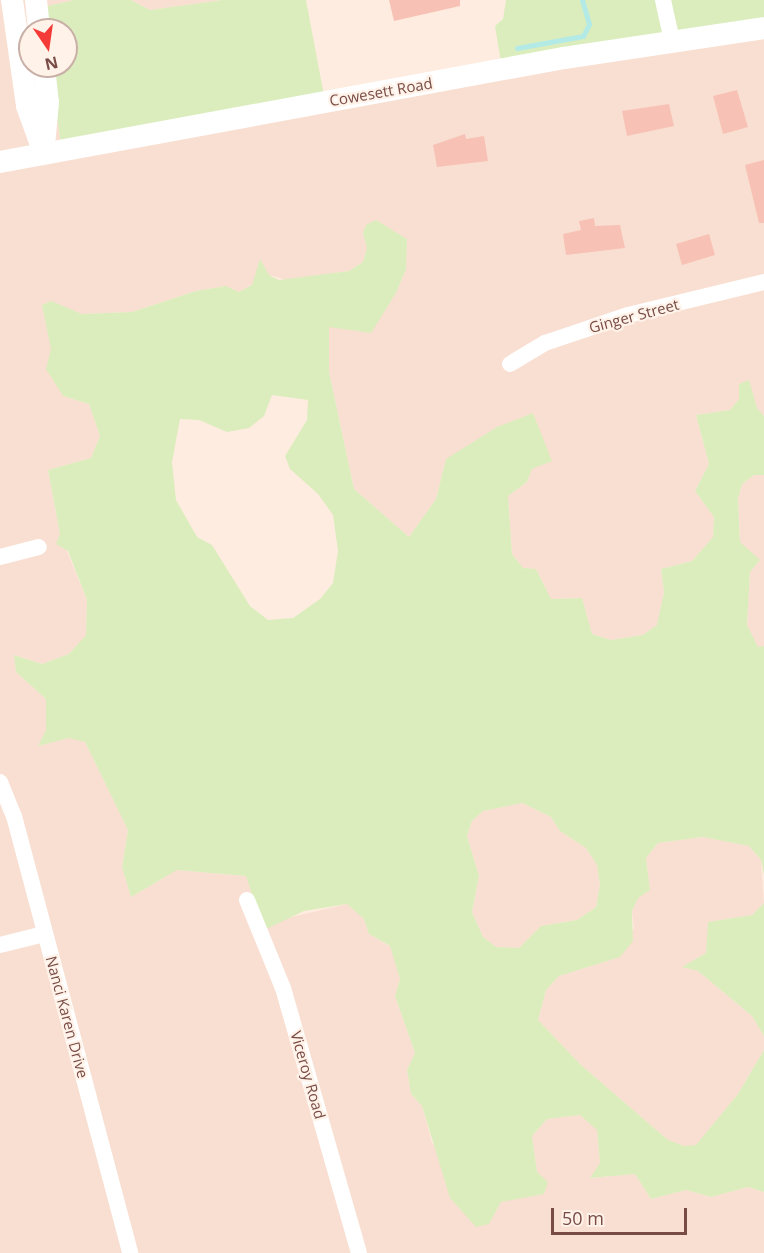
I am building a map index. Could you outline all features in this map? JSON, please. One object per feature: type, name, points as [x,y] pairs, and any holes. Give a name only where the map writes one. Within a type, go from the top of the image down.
[{"type":"main road","points":[[12,0],[27,106],[44,153]]},
{"type":"main road","points":[[36,0],[38,18]]},
{"type":"main road","name":"Cowesett Road","points":[[0,162],[672,41],[763,30]]},
{"type":"main road","points":[[44,153],[48,102],[45,78]]},
{"type":"street","points":[[663,0],[672,41]]},
{"type":"street","name":"Ginger Street","points":[[510,364],[545,343],[628,315],[764,282]]},
{"type":"street","points":[[0,557],[39,547]]},
{"type":"street","name":"Nanci Karen Drive","points":[[0,782],[44,933],[130,1253]]},
{"type":"street","name":"Viceroy Road","points":[[247,900],[283,988],[359,1253]]},
{"type":"street","points":[[0,945],[44,933]]},
{"type":"shaded area","points":[[0,0],[74,0],[43,7],[37,18],[18,18],[18,78],[51,78],[62,150],[764,30],[764,416],[757,409],[749,381],[739,384],[739,399],[730,410],[696,415],[709,464],[695,491],[714,517],[713,537],[692,561],[661,569],[664,592],[657,625],[643,635],[611,640],[592,634],[582,598],[551,599],[536,569],[523,568],[512,554],[508,496],[527,482],[532,469],[446,459],[436,499],[409,537],[354,489],[329,372],[329,327],[375,320],[396,293],[406,269],[401,238],[376,221],[363,262],[349,271],[287,280],[269,275],[239,292],[226,286],[196,291],[132,312],[82,314],[51,302],[42,305],[63,396],[89,404],[100,436],[91,458],[48,470],[60,534],[87,600],[86,636],[69,654],[42,664],[15,655],[16,672],[46,699],[46,730],[85,742],[128,830],[122,867],[131,897],[177,870],[246,876],[283,919],[347,904],[364,919],[369,934],[391,947],[400,979],[395,996],[415,1053],[407,1070],[411,1094],[422,1106],[432,1143],[491,1212],[501,1202],[533,1193],[537,1172],[532,1136],[547,1119],[580,1115],[597,1129],[600,1163],[591,1178],[635,1174],[651,1199],[686,1190],[711,1197],[748,1187],[764,1192],[764,1253],[0,1253]]},
{"type":"shaded area","points":[[131,0],[222,0],[150,10]]},
{"type":"shaded area","points":[[754,475],[764,475],[764,646],[758,648],[747,625],[750,572],[740,542],[738,498],[742,484]]},
{"type":"shaded area","points":[[522,803],[551,817],[560,831],[586,848],[597,865],[600,885],[596,907],[577,920],[541,926],[519,948],[496,947],[483,937],[472,912],[479,876],[467,836],[472,821],[483,811]]},
{"type":"shaded area","points":[[703,837],[749,846],[761,860],[764,903],[752,915],[709,922],[706,953],[683,967],[698,971],[752,1016],[764,1036],[764,1050],[738,1094],[696,1146],[684,1146],[668,1140],[581,1065],[538,1020],[546,990],[559,976],[620,957],[634,928],[632,911],[637,898],[650,890],[646,858],[658,843]]},
{"type":"green space","points":[[74,0],[131,0],[150,10],[222,0],[306,0],[325,101],[62,150],[51,78],[78,78],[78,18],[43,18],[43,7]]},
{"type":"green space","points":[[506,0],[764,0],[764,30],[502,69],[495,26],[503,19]]},
{"type":"green space","points":[[376,220],[407,239],[406,269],[396,293],[371,333],[329,327],[329,372],[354,489],[409,537],[436,499],[446,459],[497,427],[533,413],[552,461],[532,469],[527,482],[508,496],[512,554],[523,568],[536,569],[551,599],[582,598],[592,634],[611,640],[643,635],[657,625],[664,592],[661,569],[692,561],[713,537],[714,517],[695,491],[709,464],[696,415],[730,410],[739,399],[739,384],[749,380],[757,408],[764,416],[764,475],[754,475],[742,484],[738,499],[740,542],[760,560],[750,572],[747,625],[758,647],[764,646],[764,875],[761,860],[749,846],[703,837],[658,843],[646,858],[650,890],[638,898],[632,911],[633,941],[620,957],[559,976],[546,990],[538,1020],[581,1065],[668,1140],[684,1146],[696,1145],[738,1094],[764,1050],[764,1192],[748,1187],[711,1197],[686,1190],[651,1199],[635,1174],[590,1178],[600,1163],[597,1130],[580,1115],[547,1119],[532,1136],[537,1172],[548,1182],[544,1194],[501,1202],[489,1224],[476,1227],[450,1198],[422,1106],[411,1094],[407,1070],[415,1053],[395,996],[400,979],[390,946],[369,934],[364,919],[347,904],[304,911],[264,930],[246,876],[177,870],[131,897],[122,867],[128,830],[85,742],[69,738],[38,746],[46,730],[46,699],[16,672],[14,655],[42,664],[69,654],[86,635],[87,600],[68,551],[56,544],[60,534],[48,470],[91,458],[100,436],[89,404],[63,396],[46,369],[51,349],[42,305],[51,301],[82,314],[132,312],[196,291],[226,286],[239,292],[252,285],[260,259],[269,275],[279,280],[349,271],[363,262],[367,248],[363,233],[366,225]],"holes":[[[272,395],[308,400],[307,420],[285,456],[290,469],[318,494],[333,515],[338,551],[333,583],[320,599],[293,618],[268,620],[250,606],[212,545],[197,537],[176,500],[172,462],[180,419],[199,420],[227,432],[249,428],[264,416]],[[522,803],[551,817],[560,831],[586,848],[597,865],[600,885],[596,907],[577,920],[541,926],[519,948],[496,947],[483,937],[472,912],[479,876],[467,836],[472,821],[483,811]]]},
{"type":"green space","points":[[764,903],[764,1036],[752,1016],[698,971],[682,967],[706,953],[708,922],[752,915]]},
{"type":"building","points":[[389,0],[460,0],[460,6],[394,21]]},
{"type":"building","points":[[737,90],[748,127],[723,134],[713,96]]},
{"type":"building","points":[[669,104],[674,126],[627,136],[622,111]]},
{"type":"building","points":[[465,134],[466,139],[484,136],[488,161],[437,167],[433,145]]},
{"type":"building","points":[[764,160],[764,223],[759,223],[745,165]]},
{"type":"building","points":[[594,218],[595,226],[620,225],[625,248],[566,255],[563,234],[581,230],[579,221]]},
{"type":"building","points":[[709,234],[715,255],[682,265],[676,244]]},
{"type":"waterway","points":[[517,48],[583,36],[589,24],[582,0]]}]
